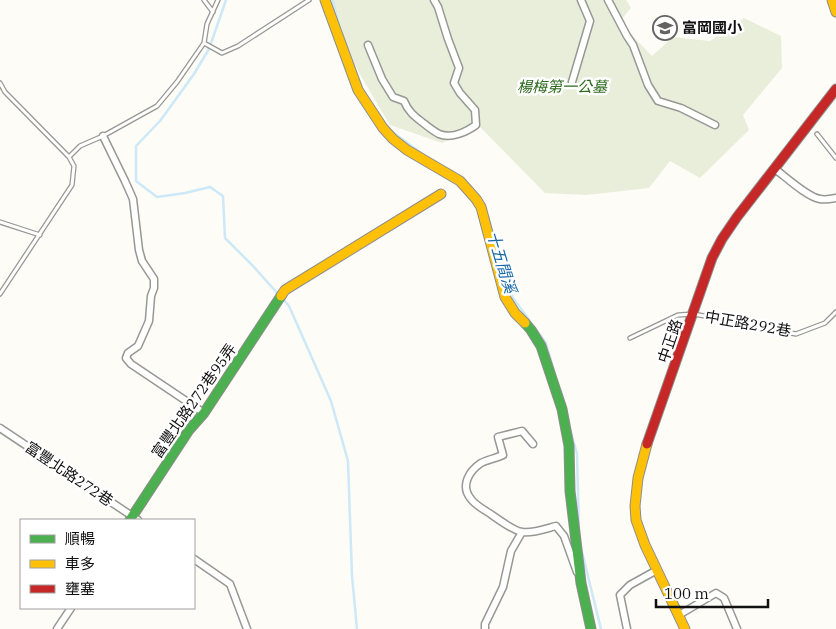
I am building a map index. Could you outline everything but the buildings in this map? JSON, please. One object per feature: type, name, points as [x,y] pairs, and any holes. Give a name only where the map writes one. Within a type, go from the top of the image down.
[{"type":"street","points":[[325,0],[358,90],[383,128],[407,150],[460,181],[476,198],[481,207],[506,297],[515,313],[531,330],[541,346],[562,409],[569,446],[570,491],[581,583]]},
{"type":"street","points":[[368,45],[382,78],[393,97],[404,101],[408,110],[416,117],[440,135],[456,135],[470,130],[476,125],[475,110],[460,93],[454,82],[459,68],[434,0]]},
{"type":"street","points":[[572,82],[590,21],[581,0]]},
{"type":"street","points":[[608,0],[633,45],[648,85],[658,101],[681,108],[715,125]]},
{"type":"street","points":[[832,0],[836,12]]},
{"type":"street","name":"中正路","points":[[685,629],[645,545],[636,520],[635,506],[638,478],[643,457],[712,258],[737,217],[836,88]]},
{"type":"street","points":[[103,136],[133,199],[139,250],[142,261],[154,279],[148,321],[138,346],[128,353],[126,358],[131,364],[204,413]]},
{"type":"street","points":[[775,168],[813,197],[830,200],[836,198]]},
{"type":"street","name":"富豐北路272巷95弄","points":[[133,519],[190,430],[204,413],[283,292],[441,194]]},
{"type":"street","name":"富豐北路272巷","points":[[0,428],[133,519]]},
{"type":"street","points":[[533,444],[522,431],[498,437],[503,455],[481,463],[469,474],[466,486],[468,496],[473,502],[502,522],[522,532],[556,526],[564,536],[581,583],[592,629]]},
{"type":"street","points":[[484,629],[503,587],[511,551],[522,532]]},
{"type":"street","points":[[195,560],[230,584],[247,629]]},
{"type":"street","points":[[627,629],[620,595],[630,585],[657,570]]},
{"type":"street","points":[[678,615],[716,593],[724,598],[737,629]]},
{"type":"street","points":[[57,629],[70,609]]},
{"type":"lane","points":[[204,0],[213,12]]},
{"type":"lane","points":[[69,157],[80,146],[103,136],[157,106],[205,44],[207,24],[218,0]]},
{"type":"lane","points":[[205,44],[222,53],[238,46],[309,0]]},
{"type":"lane","points":[[0,82],[5,92],[69,157],[74,166],[72,185],[0,294]]},
{"type":"lane","points":[[817,134],[836,158]]},
{"type":"lane","points":[[0,222],[40,235]]},
{"type":"lane","name":"中正路292巷","points":[[630,338],[678,316],[694,314],[796,334],[825,323],[836,312]]},
{"type":"green space","name":"楊梅第一公墓","points":[[327,0],[626,0],[631,8],[619,22],[652,56],[673,37],[710,41],[744,18],[781,36],[782,68],[743,115],[749,130],[700,178],[670,161],[649,188],[586,195],[545,193],[478,125],[442,143],[390,125],[347,49]]},
{"type":"waterway","points":[[226,0],[209,49],[194,74],[160,121],[136,146],[136,181],[157,197],[210,187],[223,196],[225,238],[279,295]]},
{"type":"waterway","name":"十五間溪","points":[[333,0],[338,23]]},
{"type":"waterway","name":"十五間溪","points":[[354,68],[364,93]]},
{"type":"waterway","name":"十五間溪","points":[[391,131],[421,153]]},
{"type":"waterway","name":"十五間溪","points":[[488,217],[513,298],[546,343],[555,375]]},
{"type":"waterway","points":[[283,299],[289,306],[331,401],[348,461],[352,576],[357,629]]},
{"type":"waterway","name":"十五間溪","points":[[570,429],[577,454],[579,532]]},
{"type":"waterway","name":"十五間溪","points":[[581,548],[601,629]]},
{"type":"traffic: fast","points":[[131,519],[189,430],[204,413],[281,296]]},
{"type":"traffic: fast","points":[[525,323],[541,346],[562,409],[569,446],[570,491],[581,583],[591,629]]},
{"type":"traffic: slow","points":[[325,0],[358,90],[383,128],[407,150],[460,181],[481,207],[505,297],[515,313],[525,323]]},
{"type":"traffic: slow","points":[[832,0],[836,12]]},
{"type":"traffic: slow","points":[[281,296],[285,290],[441,194]]},
{"type":"traffic: slow","points":[[647,444],[638,478],[635,506],[636,520],[645,545],[685,629]]},
{"type":"traffic: jam","points":[[647,444],[712,258],[722,239],[836,89]]},
{"type":"place","name":"富岡國小","points":[[665,28]]}]
